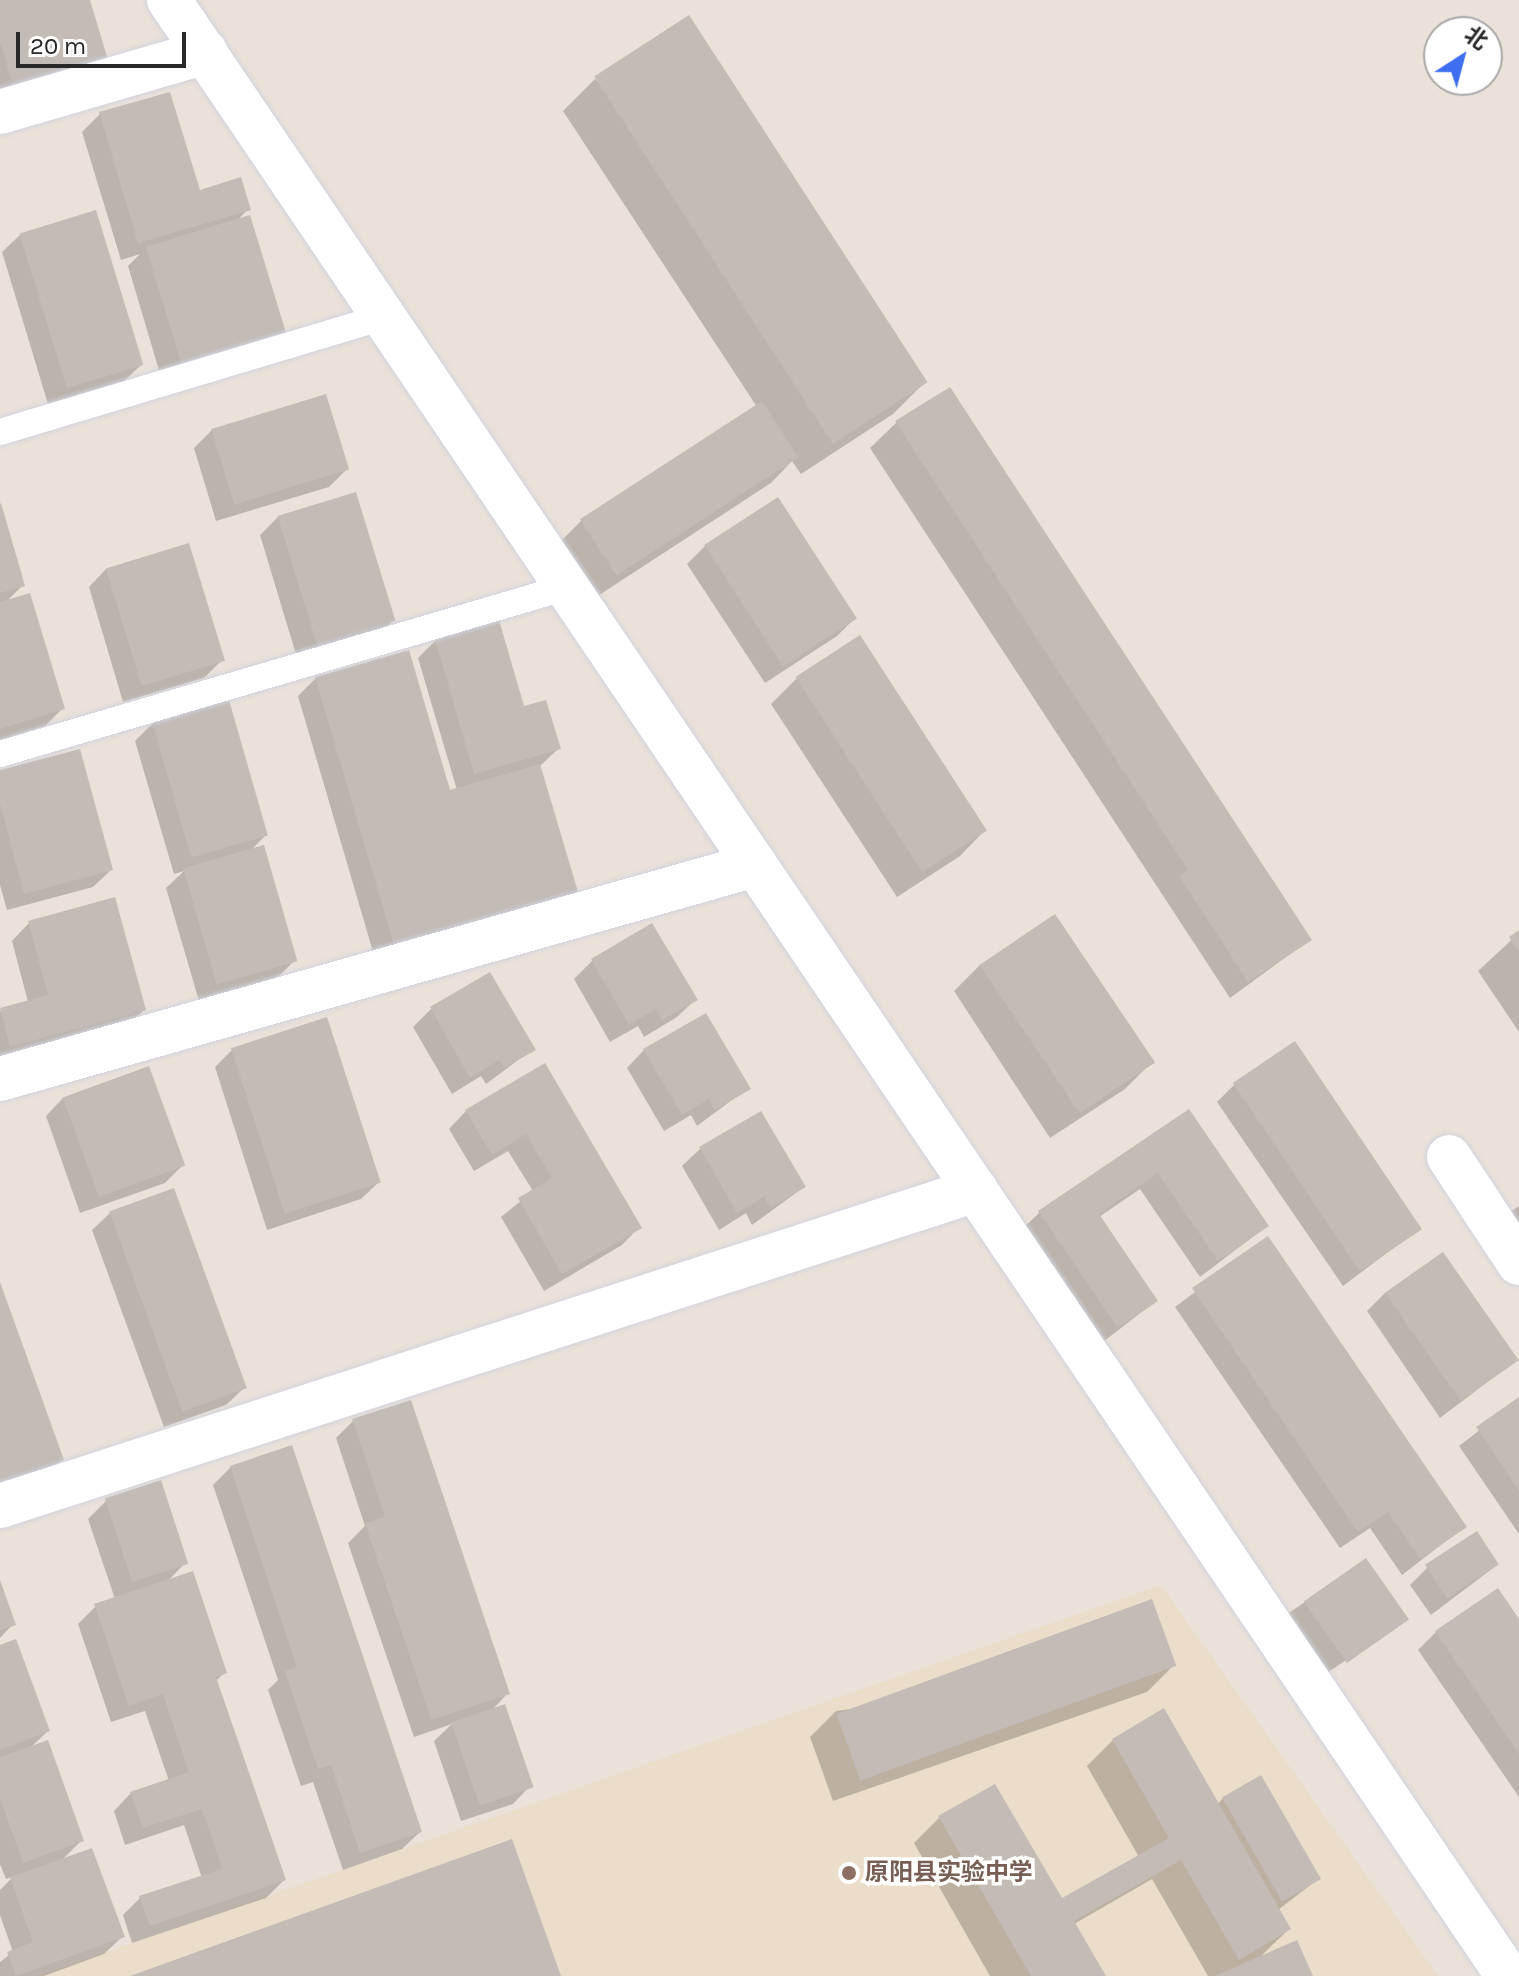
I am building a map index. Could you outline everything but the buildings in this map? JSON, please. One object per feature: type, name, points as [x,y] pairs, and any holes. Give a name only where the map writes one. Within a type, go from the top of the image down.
[{"type":"street","points":[[169,0],[1508,1976]]},
{"type":"street","points":[[0,112],[205,52]]},
{"type":"street","points":[[0,1079],[755,865]]},
{"type":"street","points":[[1449,1157],[1519,1263]]},
{"type":"street","points":[[0,1506],[976,1190]]},
{"type":"lane","points":[[0,432],[384,317]]},
{"type":"lane","points":[[0,754],[567,587]]},
{"type":"shaded area","name":"原阳县实验中学","points":[[1161,1585],[1438,1976],[38,1976],[629,1770]]},
{"type":"place","name":"原阳县实验中学","points":[[849,1873]]}]
